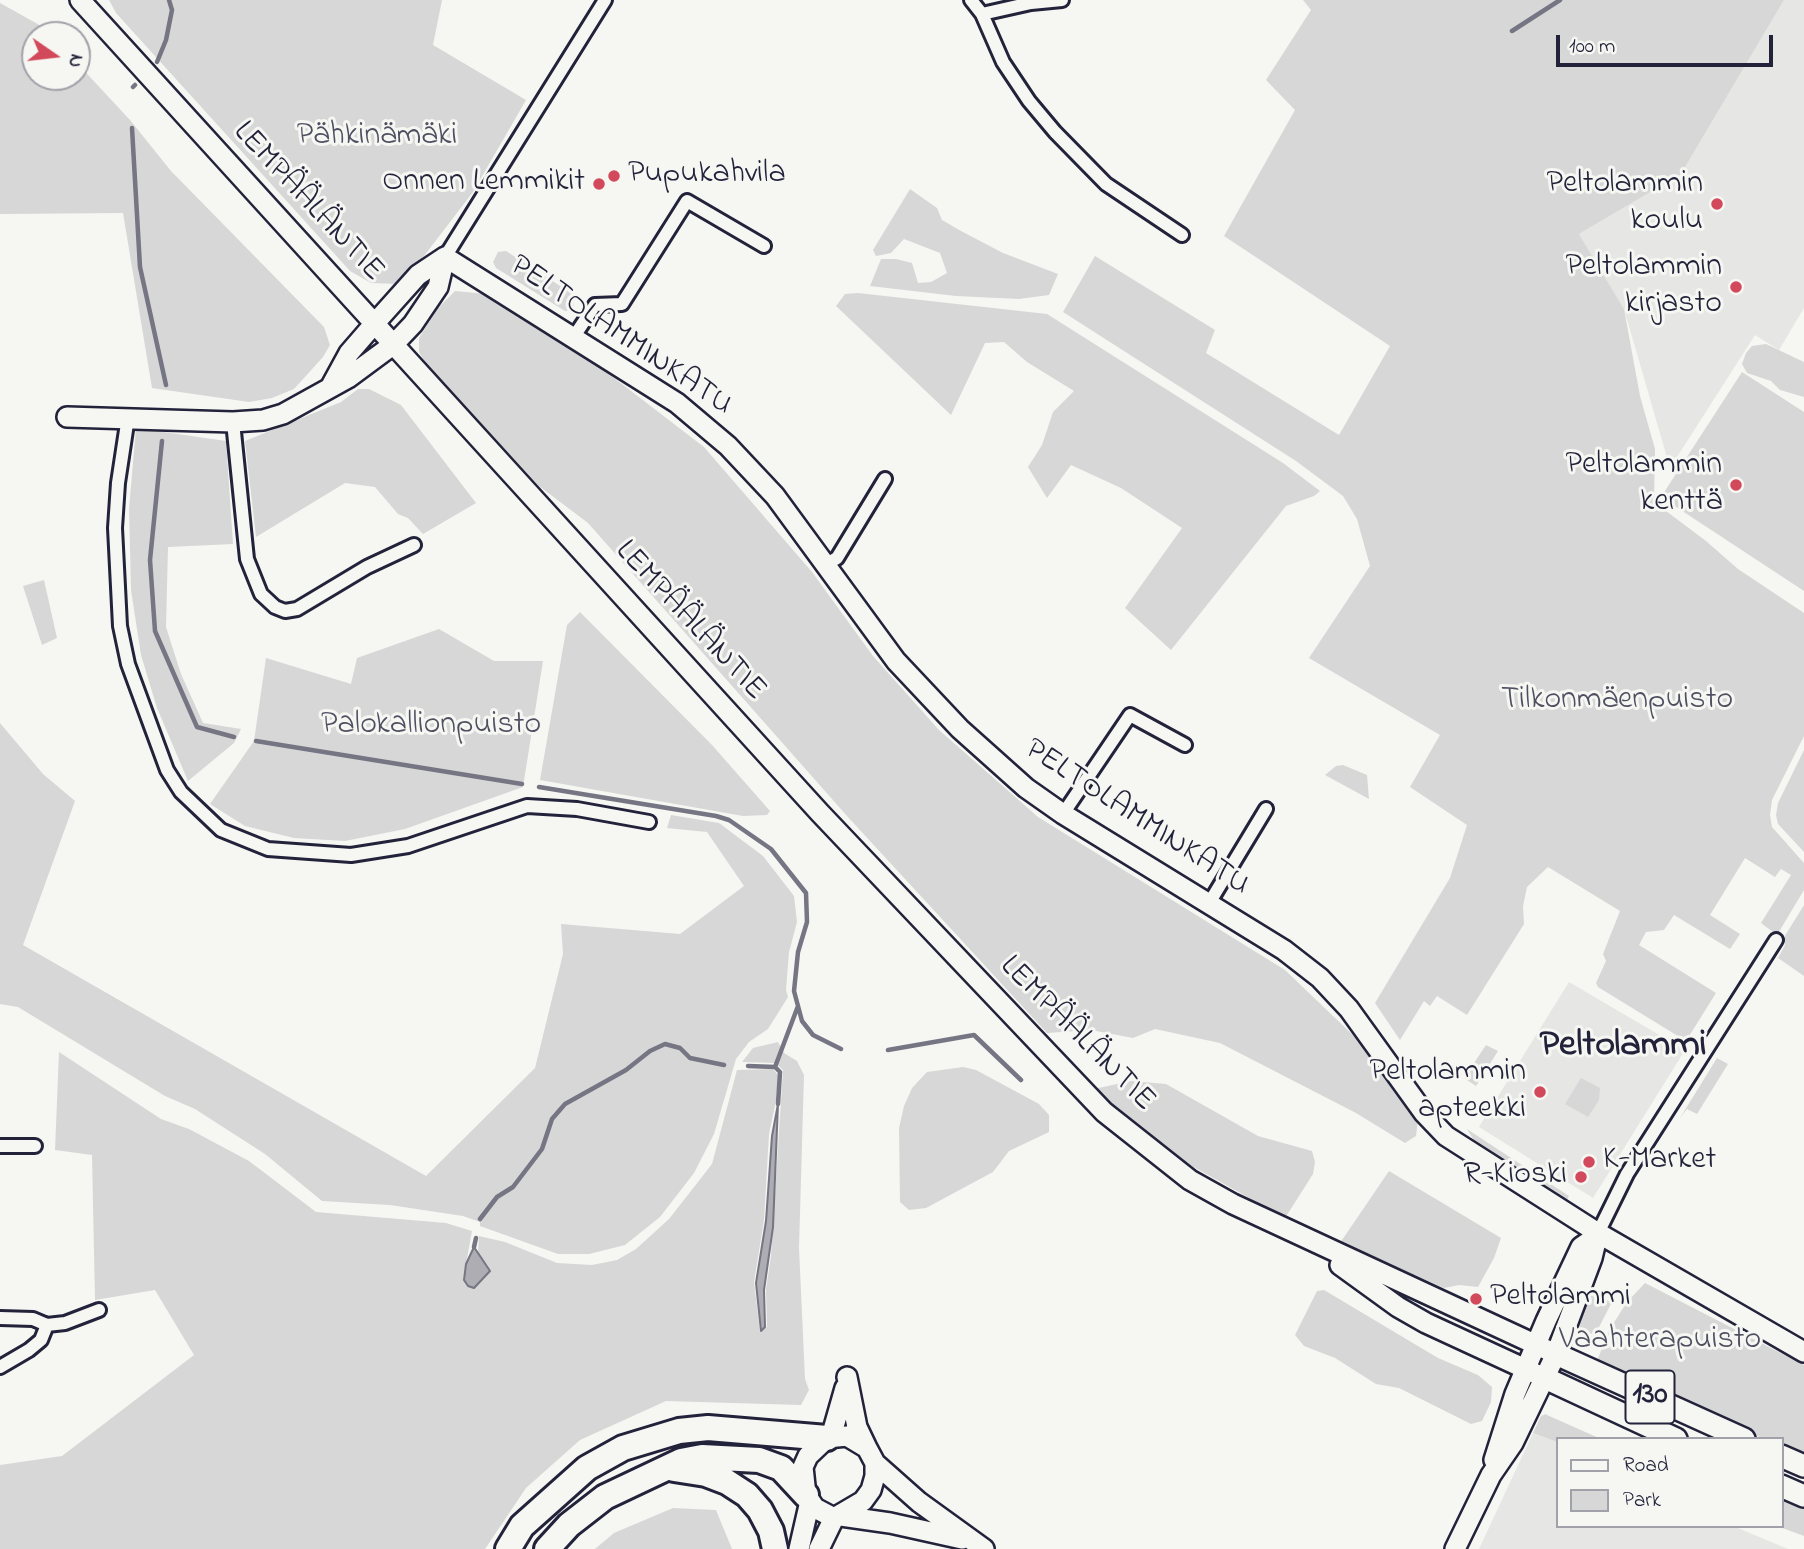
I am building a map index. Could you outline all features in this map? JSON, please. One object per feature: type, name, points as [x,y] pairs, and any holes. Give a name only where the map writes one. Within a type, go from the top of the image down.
[{"type":"highway","points":[[508,1549],[522,1526],[587,1468],[622,1448],[657,1437],[708,1428],[829,1438]]},
{"type":"highway","points":[[547,1549],[569,1525],[605,1497],[659,1469],[702,1457],[760,1460],[780,1468],[808,1498]]},
{"type":"highway","points":[[659,1469],[706,1474],[737,1488],[760,1510],[771,1531],[775,1549]]},
{"type":"main road","name":"LEMPÄÄLÄNTIE","points":[[80,0],[820,813],[1104,1112],[1190,1180],[1295,1235],[1740,1437]]},
{"type":"main road","points":[[331,386],[349,353],[375,323],[418,275],[445,257]]},
{"type":"main road","points":[[67,417],[233,422],[263,420],[283,414],[348,378],[394,344],[413,324],[438,287],[445,257]]},
{"type":"main road","name":"PELTOLAMMINKATU","points":[[445,257],[677,403],[728,446],[775,496],[896,661],[924,693],[989,756],[1063,814],[1284,950],[1321,978],[1349,1009],[1424,1113],[1447,1136],[1597,1234],[1804,1352]]},
{"type":"main road","points":[[1493,1472],[1525,1368],[1535,1345],[1581,1247],[1597,1234]]},
{"type":"main road","points":[[1455,1549],[1493,1472],[1513,1443],[1556,1354],[1592,1258],[1597,1234]]},
{"type":"main road","name":"LEMPÄÄLÄNTIE","points":[[1295,1235],[1348,1269],[1398,1307],[1672,1437]]},
{"type":"main road","points":[[799,1549],[808,1498],[803,1467],[808,1456],[829,1438],[847,1377],[857,1427],[871,1455],[871,1490],[863,1501],[837,1517],[819,1549]]},
{"type":"main road","points":[[829,1438],[847,1436],[871,1455],[919,1502],[979,1545]]},
{"type":"main road","points":[[1783,1456],[1804,1466]]},
{"type":"main road","points":[[1783,1487],[1804,1496]]},
{"type":"main road","points":[[808,1498],[822,1514],[915,1527],[979,1545]]},
{"type":"street","points":[[445,257],[606,0]]},
{"type":"street","points":[[971,0],[982,15],[1003,62],[1055,132],[1106,184],[1182,235]]},
{"type":"street","points":[[982,15],[1031,3],[1062,0]]},
{"type":"street","points":[[573,338],[595,305],[622,304],[687,201],[764,246]]},
{"type":"street","points":[[128,418],[118,483],[115,528],[120,626],[128,664],[167,770],[187,799],[221,831],[268,849],[351,855],[408,846],[527,806],[577,809],[649,822]]},
{"type":"street","points":[[233,422],[247,559],[261,594],[275,607],[285,611],[297,610],[368,568],[414,545]]},
{"type":"street","points":[[825,565],[838,558],[886,479]]},
{"type":"street","points":[[1063,814],[1130,715],[1185,745]]},
{"type":"street","points":[[1208,905],[1266,809]]},
{"type":"street","points":[[1597,1234],[1627,1174],[1776,940]]},
{"type":"street","points":[[0,1146],[35,1146]]},
{"type":"street","points":[[0,1318],[33,1319],[47,1325],[65,1324],[99,1310]]},
{"type":"street","points":[[0,1367],[41,1340],[47,1325]]},
{"type":"shaded area","name":"Peltolammin koulu","points":[[1784,0],[1804,0],[1804,308],[1779,350],[1755,335],[1670,468],[1624,309],[1579,234],[1681,174]]},
{"type":"shaded area","points":[[1569,982],[1685,1050],[1593,1198],[1479,1127]]},
{"type":"shaded area","points":[[778,1104],[773,1227],[764,1290],[765,1327],[761,1331],[756,1283],[766,1221],[772,1136]]},
{"type":"shaded area","points":[[474,1247],[490,1271],[474,1288],[468,1286],[464,1280],[466,1264]]},
{"type":"shaded area","points":[[1533,1433],[1556,1442],[1556,1528],[1738,1528],[1788,1549],[1479,1549]]},
{"type":"green space","name":"Pähkinämäki","points":[[109,0],[442,0],[433,45],[526,100],[473,192],[424,256],[397,284],[371,283],[350,271],[116,13]]},
{"type":"green space","name":"Tilkonmäenpuisto","points":[[1303,0],[1784,0],[1681,174],[1579,234],[1624,309],[1640,396],[1655,449],[1654,502],[1738,569],[1804,613],[1804,736],[1772,800],[1770,815],[1772,827],[1804,863],[1804,890],[1777,935],[1761,923],[1791,875],[1781,869],[1775,877],[1745,858],[1710,915],[1740,934],[1730,949],[1674,915],[1664,930],[1646,932],[1639,945],[1716,993],[1686,1041],[1598,987],[1596,983],[1606,961],[1603,954],[1620,911],[1548,867],[1527,887],[1523,906],[1524,924],[1467,1015],[1437,996],[1430,1006],[1424,1001],[1400,1040],[1375,1003],[1450,878],[1467,825],[1410,787],[1440,735],[1309,658],[1370,566],[1357,519],[1343,496],[1296,461],[1063,312],[1095,256],[1215,330],[1206,353],[1339,435],[1390,346],[1224,236],[1295,110],[1266,80],[1311,10]]},
{"type":"green space","points":[[0,3],[32,21],[21,21],[21,91],[91,91],[91,78],[130,120],[171,171],[324,327],[330,345],[323,357],[294,389],[272,398],[249,402],[152,388],[123,213],[0,214]]},
{"type":"green space","points":[[910,189],[937,208],[942,220],[961,231],[1003,253],[1058,274],[1049,295],[1019,299],[956,296],[870,286],[881,259],[912,263],[918,283],[931,282],[947,273],[940,253],[904,239],[891,253],[876,256],[873,250]]},
{"type":"green space","points":[[506,251],[571,293],[575,310],[565,311],[496,268],[493,262],[498,252]]},
{"type":"green space","points":[[455,291],[486,294],[605,371],[704,447],[812,572],[873,656],[939,730],[1038,817],[1285,970],[1356,1038],[1418,1119],[1416,1136],[1405,1143],[1356,1113],[1220,1043],[1155,1029],[1133,1038],[1091,1030],[1047,1033],[847,816],[588,523],[539,486],[426,364],[419,352],[419,338],[439,307]]},
{"type":"green space","points":[[858,293],[1047,314],[1283,463],[1320,491],[1314,496],[1286,506],[1171,650],[1125,608],[1182,528],[1121,488],[1071,465],[1047,498],[1028,467],[1042,445],[1053,412],[1074,391],[1027,362],[1004,342],[985,343],[951,415],[836,306],[845,294]]},
{"type":"green space","points":[[1766,344],[1804,362],[1804,397],[1780,390],[1771,381],[1747,373],[1742,364],[1746,353],[1752,346]]},
{"type":"green space","name":"Peltolammin kenttä","points":[[1742,372],[1804,412],[1804,591],[1661,497]]},
{"type":"green space","points":[[358,389],[369,389],[401,405],[476,503],[423,534],[408,518],[398,514],[375,487],[345,483],[256,537],[245,441],[341,402]]},
{"type":"green space","points":[[136,428],[226,441],[233,544],[168,547],[166,627],[181,674],[203,723],[241,729],[234,743],[188,781],[157,708],[141,655],[131,590],[129,509]]},
{"type":"green space","points":[[44,580],[57,638],[42,645],[23,586]]},
{"type":"green space","points":[[580,612],[712,745],[770,811],[767,815],[743,816],[540,780],[567,625]]},
{"type":"green space","name":"Palokallionpuisto","points":[[439,629],[494,661],[543,661],[523,787],[405,829],[345,841],[294,838],[245,826],[210,804],[254,741],[266,658],[351,684],[357,658]]},
{"type":"green space","points":[[0,723],[43,774],[75,801],[23,945],[426,1176],[535,1068],[563,954],[561,924],[680,934],[744,886],[707,832],[667,828],[671,815],[719,823],[763,856],[794,896],[797,922],[789,952],[786,990],[788,997],[768,1029],[749,1042],[736,1059],[714,1134],[694,1173],[660,1217],[625,1245],[589,1254],[558,1254],[480,1226],[480,1222],[463,1216],[390,1205],[322,1201],[265,1154],[195,1109],[165,1096],[18,1007],[0,1004]]},
{"type":"green space","name":"Tilkonmäenpuisto","points":[[1804,750],[1804,852],[1778,824],[1776,815],[1778,803]]},
{"type":"green space","points":[[1343,765],[1367,775],[1369,799],[1325,775],[1336,766]]},
{"type":"green space","points":[[1804,905],[1804,976],[1778,958],[1785,945],[1783,939]]},
{"type":"green space","points":[[778,1042],[784,1053],[797,1061],[804,1075],[799,1248],[805,1379],[809,1390],[801,1405],[666,1401],[580,1440],[526,1488],[485,1549],[0,1549],[0,1465],[62,1456],[194,1355],[155,1290],[95,1300],[92,1155],[55,1150],[59,1052],[161,1119],[189,1129],[249,1161],[316,1212],[446,1223],[472,1231],[466,1264],[478,1281],[490,1271],[478,1254],[479,1236],[505,1242],[557,1263],[592,1265],[617,1260],[636,1249],[669,1219],[712,1164],[737,1070],[773,1069],[778,1075],[776,1101],[769,1134],[764,1220],[754,1282],[760,1332],[767,1327],[766,1289],[771,1256],[783,1070],[775,1063],[742,1062],[753,1048]]},
{"type":"green space","points":[[1486,1045],[1498,1051],[1476,1086],[1464,1078]]},
{"type":"green space","points":[[1717,1058],[1728,1064],[1697,1114],[1687,1109],[1680,1118]]},
{"type":"green space","points":[[963,1067],[976,1070],[1039,1104],[1049,1115],[1049,1132],[1009,1151],[993,1172],[926,1208],[909,1210],[900,1202],[899,1128],[904,1106],[912,1088],[927,1072]]},
{"type":"green space","points":[[1581,1078],[1600,1088],[1599,1100],[1588,1117],[1565,1104]]},
{"type":"green space","points":[[1131,1081],[1166,1084],[1258,1136],[1312,1151],[1315,1162],[1313,1174],[1285,1218],[1165,1151],[1094,1089]]},
{"type":"green space","points":[[1467,1129],[1569,1196],[1567,1200],[1475,1142]]},
{"type":"green space","points":[[1389,1171],[1501,1238],[1494,1258],[1478,1287],[1459,1285],[1444,1288],[1340,1243]]},
{"type":"green space","name":"Vaahterapuisto","points":[[1645,1283],[1804,1365],[1804,1456],[1783,1447],[1783,1437],[1760,1437],[1597,1361],[1608,1332],[1627,1302]]},
{"type":"green space","points":[[1324,1290],[1438,1358],[1478,1375],[1492,1387],[1491,1402],[1482,1421],[1471,1424],[1399,1388],[1376,1384],[1335,1358],[1304,1346],[1295,1335],[1317,1291]]},
{"type":"green space","points":[[1589,1295],[1612,1302],[1597,1331],[1591,1334],[1579,1329]]},
{"type":"green space","points":[[1546,1414],[1597,1437],[1556,1437],[1556,1442],[1533,1433],[1541,1416]]},
{"type":"green space","points":[[1783,1494],[1804,1504],[1804,1536],[1782,1528]]},
{"type":"green space","points":[[673,1508],[716,1510],[732,1549],[595,1549],[614,1533]]},
{"type":"waterway","points":[[157,62],[166,40],[172,10],[169,0]]},
{"type":"waterway","points":[[1512,31],[1560,0]]},
{"type":"waterway","points":[[132,128],[140,267],[166,385]]},
{"type":"waterway","points":[[162,441],[150,560],[155,631],[197,727],[234,737]]},
{"type":"waterway","points":[[256,741],[522,784]]},
{"type":"waterway","points":[[539,787],[716,816],[729,820],[771,849],[806,893],[807,922],[798,952],[794,991],[802,1021],[813,1035],[841,1049]]},
{"type":"waterway","points":[[748,1066],[775,1067],[798,1006]]},
{"type":"waterway","points":[[888,1050],[974,1035],[1021,1080]]},
{"type":"waterway","points":[[480,1219],[497,1197],[513,1187],[542,1149],[552,1119],[565,1104],[626,1070],[650,1051],[665,1044],[680,1048],[690,1058],[724,1065]]},
{"type":"waterway","points":[[775,1067],[780,1072],[778,1104]]},
{"type":"waterway","points":[[474,1247],[476,1238]]},
{"type":"place","name":"Pupukahvila","points":[[614,176]]},
{"type":"place","name":"Onnen Lemmikit","points":[[599,184]]},
{"type":"place","name":"Peltolammin koulu","points":[[1717,204]]},
{"type":"place","name":"Peltolammin kirjasto","points":[[1736,287]]},
{"type":"place","name":"Peltolammin kenttä","points":[[1736,485]]},
{"type":"place","name":"Peltolammin apteekki","points":[[1540,1092]]},
{"type":"place","name":"K-Market","points":[[1589,1162]]},
{"type":"place","name":"R-Kioski","points":[[1581,1177]]},
{"type":"place","name":"Peltolammi","points":[[1476,1299]]},
{"type":"district","name":"Peltolammi","points":[[1623,1048]]}]
